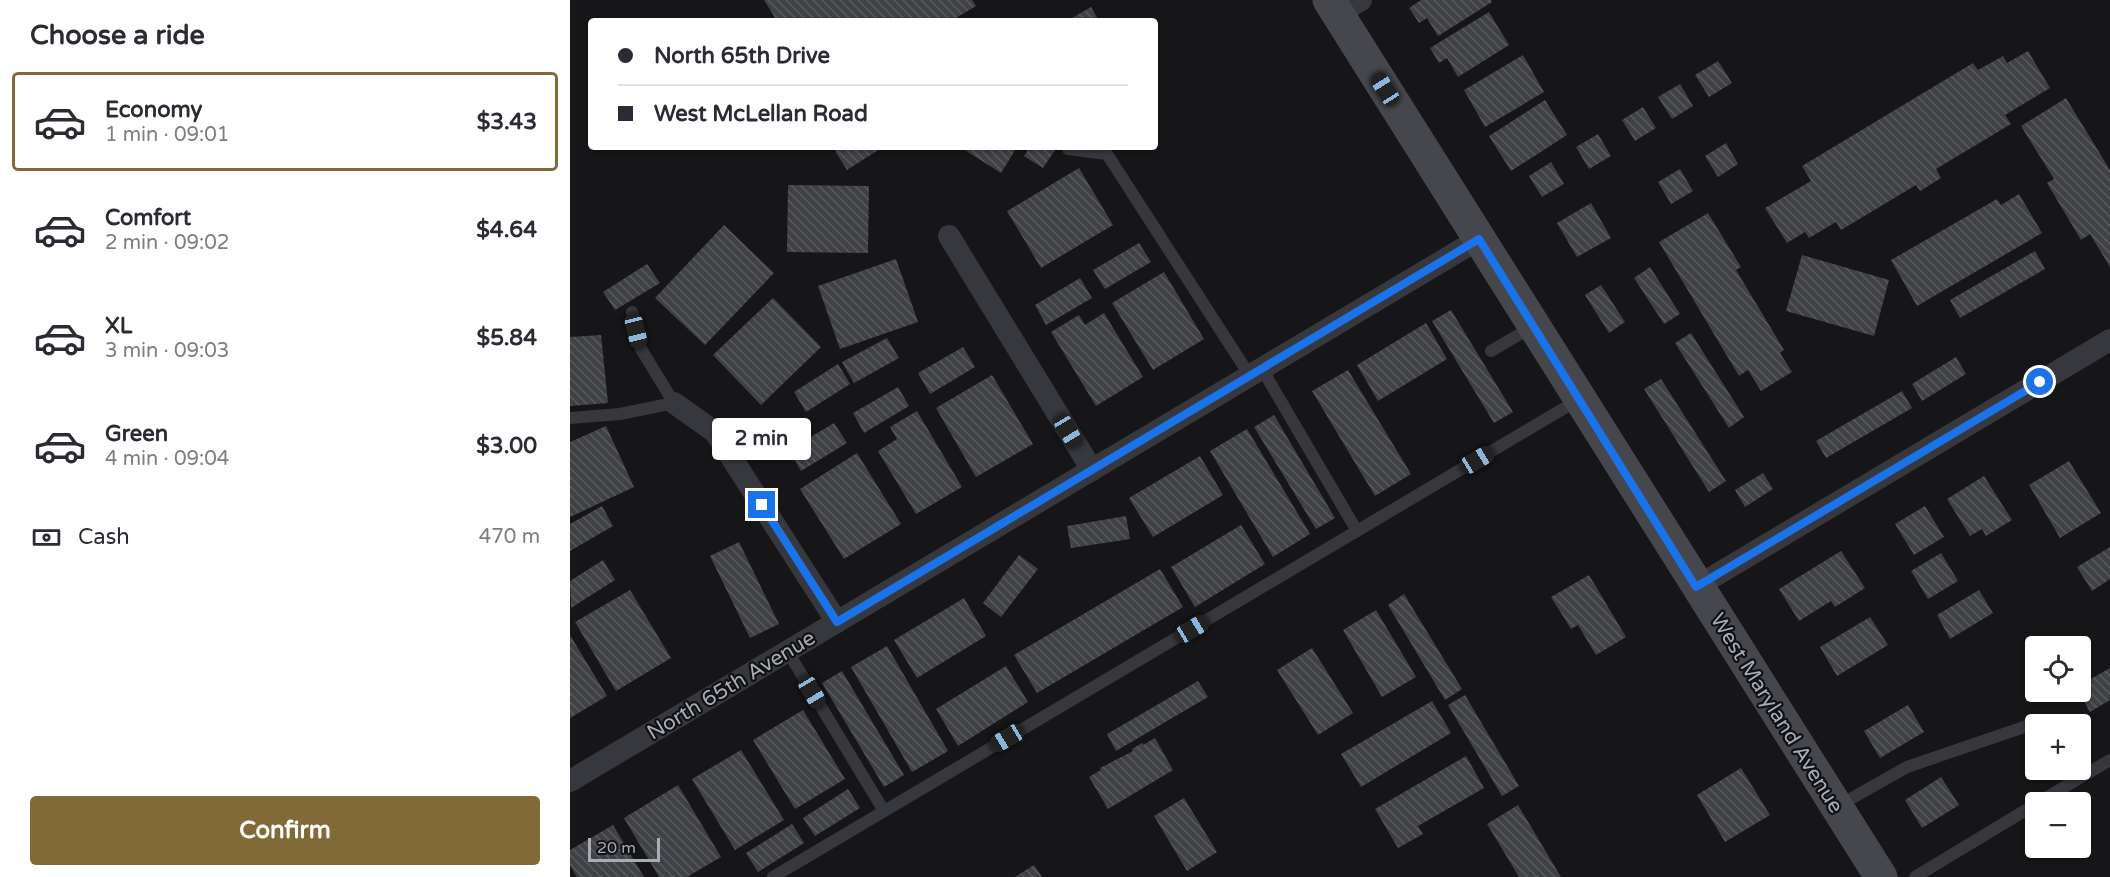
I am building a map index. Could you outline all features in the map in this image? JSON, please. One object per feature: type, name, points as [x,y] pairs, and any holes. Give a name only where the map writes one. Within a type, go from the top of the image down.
[{"type":"street","name":"West Maryland Avenue","points":[[1343,5],[1479,239],[1696,587],[1881,877]]},
{"type":"street","points":[[950,236],[1092,470]]},
{"type":"street","name":"North 65th Avenue","points":[[570,781],[1479,239]]},
{"type":"street","points":[[1696,587],[2110,340]]},
{"type":"street","points":[[674,403],[715,432],[837,622]]},
{"type":"lane","points":[[1076,150],[1107,154],[1256,372],[1357,531]]},
{"type":"lane","points":[[570,418],[620,414],[674,403],[641,349],[632,312]]},
{"type":"lane","points":[[1491,351],[1534,326]]},
{"type":"lane","points":[[773,877],[1579,400]]},
{"type":"lane","points":[[788,652],[884,811]]},
{"type":"lane","points":[[1836,807],[1906,767],[2025,727]]},
{"type":"lane","points":[[2056,792],[2110,760]]},
{"type":"lane","points":[[1915,877],[2025,810]]},
{"type":"building","points":[[764,0],[972,0],[976,6],[956,18],[775,18]]},
{"type":"building","points":[[1421,0],[1491,0],[1492,2],[1438,36],[1427,18],[1419,23],[1409,8]]},
{"type":"building","points":[[1091,7],[1097,18],[1072,18]]},
{"type":"building","points":[[1489,12],[1509,45],[1458,77],[1447,58],[1439,63],[1430,48]]},
{"type":"building","points":[[2028,51],[2050,88],[2005,115],[2011,124],[1936,169],[1941,178],[1920,191],[1916,185],[1841,230],[1836,222],[1809,238],[1805,232],[1787,243],[1765,208],[1811,181],[1802,166],[1973,63],[1978,70],[2003,56],[2007,63]]},
{"type":"building","points":[[1523,55],[1544,92],[1485,127],[1464,90]]},
{"type":"building","points":[[1718,61],[1732,83],[1709,97],[1695,75]]},
{"type":"building","points":[[1680,84],[1693,106],[1672,119],[1658,97]]},
{"type":"building","points":[[2066,98],[2110,170],[2110,267],[2090,234],[2081,240],[2047,183],[2054,179],[2021,126]]},
{"type":"building","points":[[1545,100],[1567,135],[1511,171],[1489,136]]},
{"type":"building","points":[[1643,107],[1656,128],[1635,141],[1622,120]]},
{"type":"building","points":[[1598,134],[1611,156],[1589,169],[1576,147]]},
{"type":"building","points":[[1726,143],[1738,164],[1718,177],[1705,156]]},
{"type":"building","points":[[836,150],[878,150],[847,170]]},
{"type":"building","points":[[965,150],[1015,150],[1001,173]]},
{"type":"building","points":[[1028,150],[1055,150],[1043,168],[1024,156]]},
{"type":"building","points":[[1551,162],[1564,184],[1542,197],[1529,176]]},
{"type":"building","points":[[1079,168],[1113,225],[1041,268],[1007,211]]},
{"type":"building","points":[[1680,169],[1693,191],[1671,204],[1658,182]]},
{"type":"building","points":[[788,185],[869,186],[868,253],[787,252]]},
{"type":"building","points":[[2019,194],[2042,233],[1917,306],[1891,260],[1997,199],[2001,205]]},
{"type":"building","points":[[1591,203],[1611,238],[1577,257],[1557,223]]},
{"type":"building","points":[[1708,213],[1741,267],[1736,270],[1784,350],[1780,353],[1792,372],[1761,391],[1748,370],[1739,376],[1659,242]]},
{"type":"building","points":[[724,225],[774,273],[705,345],[655,298]]},
{"type":"building","points":[[1139,243],[1151,262],[1105,289],[1093,270]]},
{"type":"building","points":[[2035,251],[2045,269],[1960,318],[1950,300]]},
{"type":"building","points":[[1802,255],[1889,280],[1874,336],[1786,311]]},
{"type":"building","points":[[896,259],[918,322],[840,349],[818,286]]},
{"type":"building","points":[[647,264],[660,283],[615,310],[603,292]]},
{"type":"building","points":[[1650,267],[1680,314],[1664,324],[1634,278]]},
{"type":"building","points":[[1164,272],[1204,339],[1153,370],[1112,303]]},
{"type":"building","points":[[1080,278],[1092,298],[1046,325],[1035,305]]},
{"type":"building","points":[[1601,285],[1625,322],[1609,333],[1585,295]]},
{"type":"building","points":[[773,298],[821,347],[761,405],[713,355]]},
{"type":"building","points":[[1451,310],[1513,412],[1494,423],[1432,321]]},
{"type":"building","points":[[1104,313],[1143,377],[1096,406],[1051,332],[1079,315],[1085,325]]},
{"type":"building","points":[[1426,323],[1447,359],[1378,401],[1357,365]]},
{"type":"building","points":[[1691,333],[1744,417],[1729,428],[1675,343]]},
{"type":"building","points":[[601,335],[608,403],[570,406],[570,337]]},
{"type":"building","points":[[887,338],[899,358],[854,383],[842,362]]},
{"type":"building","points":[[963,347],[975,367],[930,394],[918,373]]},
{"type":"building","points":[[1956,357],[1966,374],[1922,401],[1912,384]]},
{"type":"building","points":[[838,364],[850,384],[806,412],[794,392]]},
{"type":"building","points":[[1348,370],[1411,474],[1375,496],[1312,391]]},
{"type":"building","points":[[992,375],[1033,444],[976,477],[936,408]]},
{"type":"building","points":[[1661,379],[1726,481],[1709,492],[1644,389]]},
{"type":"building","points":[[898,387],[909,406],[864,433],[853,413]]},
{"type":"building","points":[[1902,391],[1912,408],[1826,458],[1816,441]]},
{"type":"building","points":[[917,411],[962,487],[916,514],[878,451],[897,439],[890,427]]},
{"type":"building","points":[[1274,415],[1335,518],[1316,529],[1254,427]]},
{"type":"building","points":[[834,423],[847,443],[801,471],[789,450]]},
{"type":"building","points":[[606,426],[634,487],[570,517],[570,442]]},
{"type":"building","points":[[1247,429],[1310,534],[1273,557],[1210,451]]},
{"type":"building","points":[[857,453],[901,524],[844,559],[800,489]]},
{"type":"building","points":[[1200,456],[1223,495],[1153,537],[1129,498]]},
{"type":"building","points":[[2069,461],[2101,513],[2060,538],[2029,485]]},
{"type":"building","points":[[1763,473],[1773,489],[1745,507],[1735,490]]},
{"type":"building","points":[[1984,476],[2012,520],[1986,536],[1982,529],[1970,536],[1947,499]]},
{"type":"building","points":[[602,506],[613,526],[570,551],[570,524]]},
{"type":"building","points":[[1925,506],[1944,537],[1914,555],[1895,524]]},
{"type":"building","points":[[1126,516],[1130,539],[1071,548],[1067,526]]},
{"type":"building","points":[[1241,525],[1265,564],[1195,607],[1171,567]]},
{"type":"building","points":[[739,542],[779,624],[750,638],[710,556]]},
{"type":"building","points":[[2110,547],[2110,579],[2092,591],[2077,567]]},
{"type":"building","points":[[1841,551],[1865,588],[1835,607],[1831,601],[1799,621],[1779,589]]},
{"type":"building","points":[[1941,553],[1958,581],[1928,599],[1911,571]]},
{"type":"building","points":[[1019,555],[1038,569],[1001,617],[983,603]]},
{"type":"building","points":[[603,560],[615,580],[571,608],[570,581]]},
{"type":"building","points":[[1160,569],[1183,607],[1037,693],[1014,655]]},
{"type":"building","points":[[1589,575],[1626,637],[1596,655],[1578,625],[1571,629],[1551,597]]},
{"type":"building","points":[[630,590],[671,658],[616,691],[575,622]]},
{"type":"building","points":[[1979,590],[1993,613],[1950,639],[1937,615]]},
{"type":"building","points":[[1404,594],[1462,689],[1445,700],[1388,605]]},
{"type":"building","points":[[964,598],[986,636],[917,678],[894,640]]},
{"type":"building","points":[[1376,610],[1416,677],[1382,697],[1343,630]]},
{"type":"building","points":[[1870,617],[1888,645],[1837,676],[1820,647]]},
{"type":"building","points":[[570,635],[607,696],[570,718]]},
{"type":"building","points":[[887,646],[948,751],[912,772],[851,667]]},
{"type":"building","points":[[1312,648],[1353,713],[1318,735],[1277,670]]},
{"type":"building","points":[[1006,666],[1028,702],[958,746],[936,709]]},
{"type":"building","points":[[2110,668],[2110,700],[2090,712],[2084,702],[2091,702],[2091,679]]},
{"type":"building","points":[[842,671],[904,775],[884,787],[822,683]]},
{"type":"building","points":[[1198,681],[1208,697],[1116,751],[1107,734]]},
{"type":"building","points":[[1465,695],[1519,786],[1502,796],[1448,705]]},
{"type":"building","points":[[1432,701],[1451,733],[1361,787],[1341,754]]},
{"type":"building","points":[[1908,705],[1924,732],[1880,758],[1864,731]]},
{"type":"building","points":[[803,710],[845,779],[795,809],[753,740]]},
{"type":"building","points":[[1155,738],[1173,770],[1108,809],[1089,777],[1101,770],[1100,768],[1133,751],[1132,749],[1142,743],[1143,745]]},
{"type":"building","points":[[741,750],[784,820],[735,850],[692,779]]},
{"type":"building","points":[[1466,756],[1484,788],[1418,826],[1423,834],[1398,848],[1375,809]]},
{"type":"building","points":[[1741,768],[1770,815],[1725,842],[1697,795]]},
{"type":"building","points":[[1941,777],[1959,805],[1922,828],[1905,800]]},
{"type":"building","points":[[678,785],[721,857],[687,877],[659,877],[624,818]]},
{"type":"building","points":[[848,789],[860,808],[815,836],[803,818]]},
{"type":"building","points":[[1184,798],[1217,852],[1187,871],[1154,816]]},
{"type":"building","points":[[1518,805],[1561,877],[1519,877],[1487,824]]},
{"type":"building","points":[[792,824],[804,843],[758,872],[746,853]]},
{"type":"building","points":[[613,825],[644,877],[577,877],[570,865],[570,850]]},
{"type":"building","points":[[1034,865],[1042,877],[1015,877]]},
{"type":"route","points":[[762,505],[837,622],[1479,239],[1696,587],[2040,382]]}]
